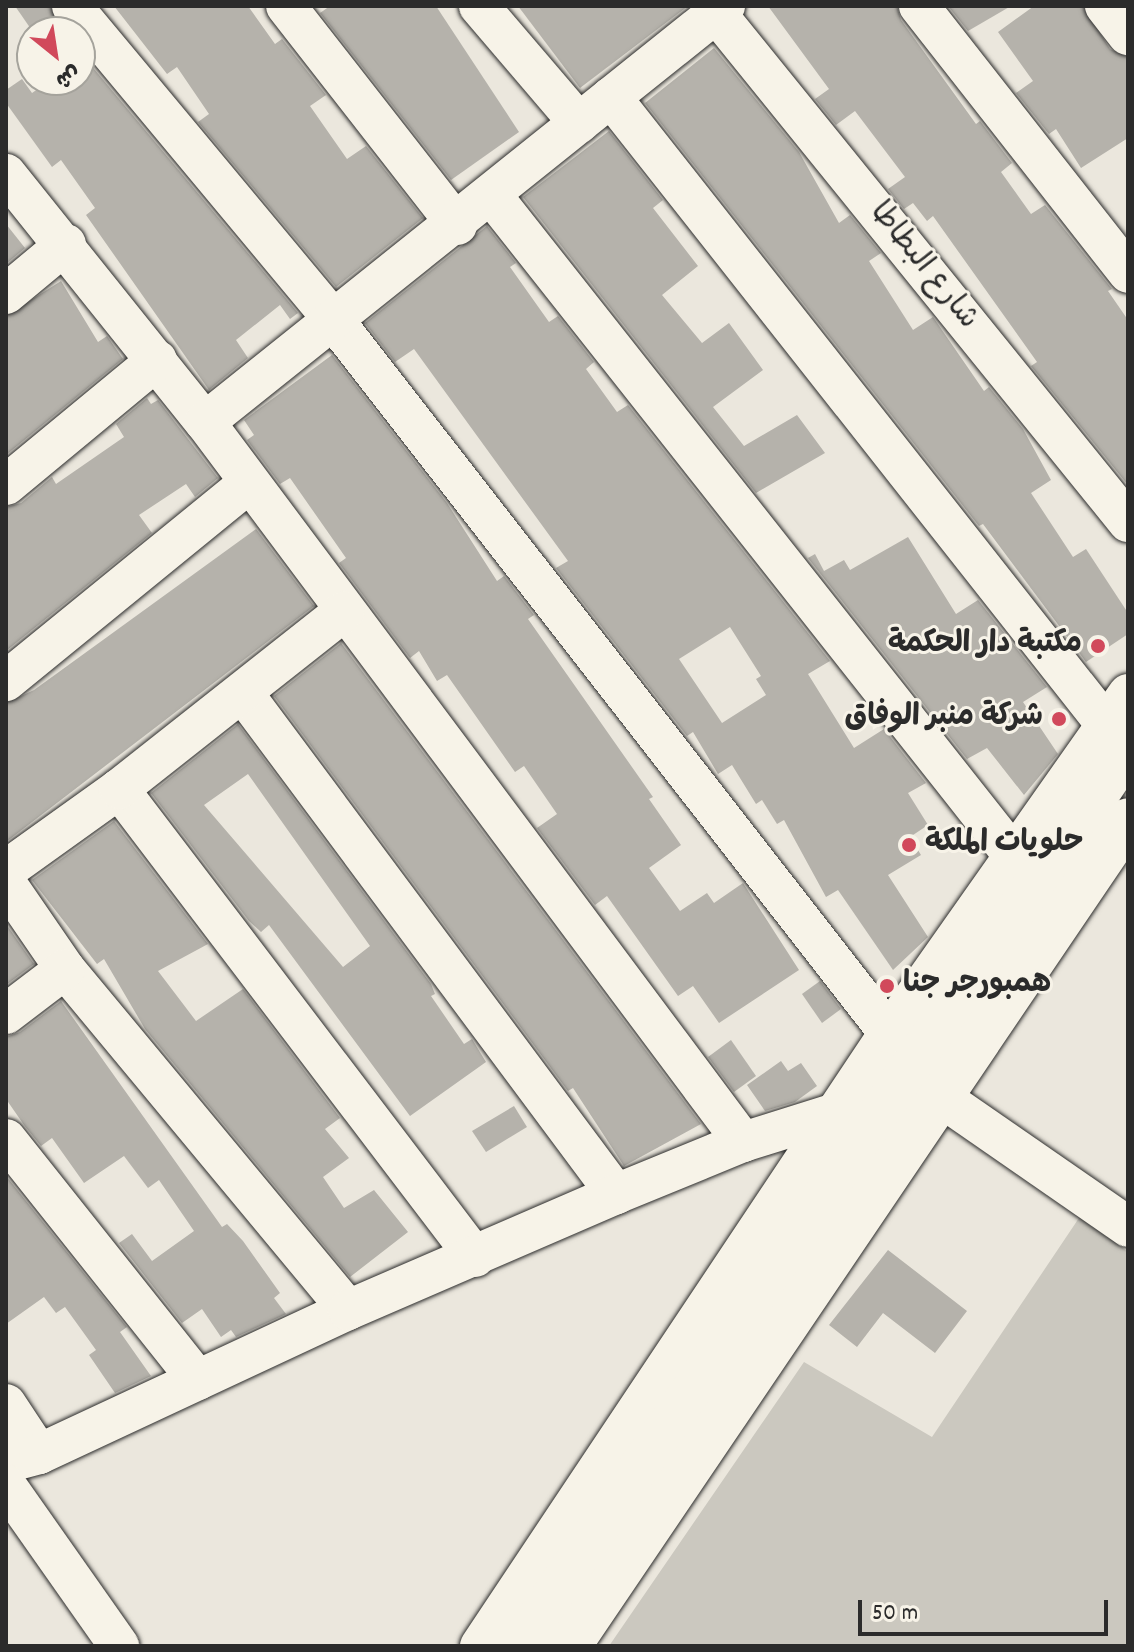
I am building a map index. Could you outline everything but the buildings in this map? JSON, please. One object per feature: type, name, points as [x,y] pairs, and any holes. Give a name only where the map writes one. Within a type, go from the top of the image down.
[{"type":"main road","points":[[520,1646],[859,1115],[1121,723]]},
{"type":"main road","points":[[569,1646],[1128,820]]},
{"type":"street","points":[[72,6],[336,323],[889,1033]]},
{"type":"street","points":[[286,6],[457,225]]},
{"type":"street","points":[[919,6],[1128,273]]},
{"type":"street","points":[[1105,6],[1128,35]]},
{"type":"street","points":[[484,8],[579,123]]},
{"type":"street","points":[[205,422],[336,323],[721,9]]},
{"type":"street","name":"شارع البطاطا","points":[[721,9],[1128,522]]},
{"type":"street","points":[[480,1646],[859,1115],[889,1033],[1013,855],[1121,723],[611,97]]},
{"type":"street","points":[[6,174],[66,244],[205,422],[743,1142]]},
{"type":"street","points":[[493,197],[1013,855]]},
{"type":"street","points":[[6,294],[66,244]]},
{"type":"street","points":[[6,485],[157,360]]},
{"type":"street","points":[[6,681],[249,483]]},
{"type":"street","points":[[6,870],[119,789],[344,611]]},
{"type":"street","points":[[243,693],[616,1194]]},
{"type":"street","points":[[119,789],[475,1257]]},
{"type":"street","points":[[6,883],[65,969],[348,1310]]},
{"type":"street","points":[[6,1014],[65,969]]},
{"type":"street","points":[[942,1098],[1128,1227]]},
{"type":"street","points":[[6,1404],[22,1459],[348,1310],[616,1194],[743,1142],[859,1115]]},
{"type":"street","points":[[6,1139],[198,1380]]},
{"type":"street","points":[[6,1485],[119,1646]]},
{"type":"shaded area","points":[[1081,1215],[1128,1252],[1128,1646],[609,1646],[804,1362],[932,1437]]},
{"type":"place","name":"مكتبة دار الحكمة","points":[[1098,646]]},
{"type":"place","name":"شركة منبر الوفاق","points":[[1059,719]]},
{"type":"place","name":"حلويات الملكة","points":[[909,845]]},
{"type":"place","name":"همبورجر جنا","points":[[887,986]]}]
